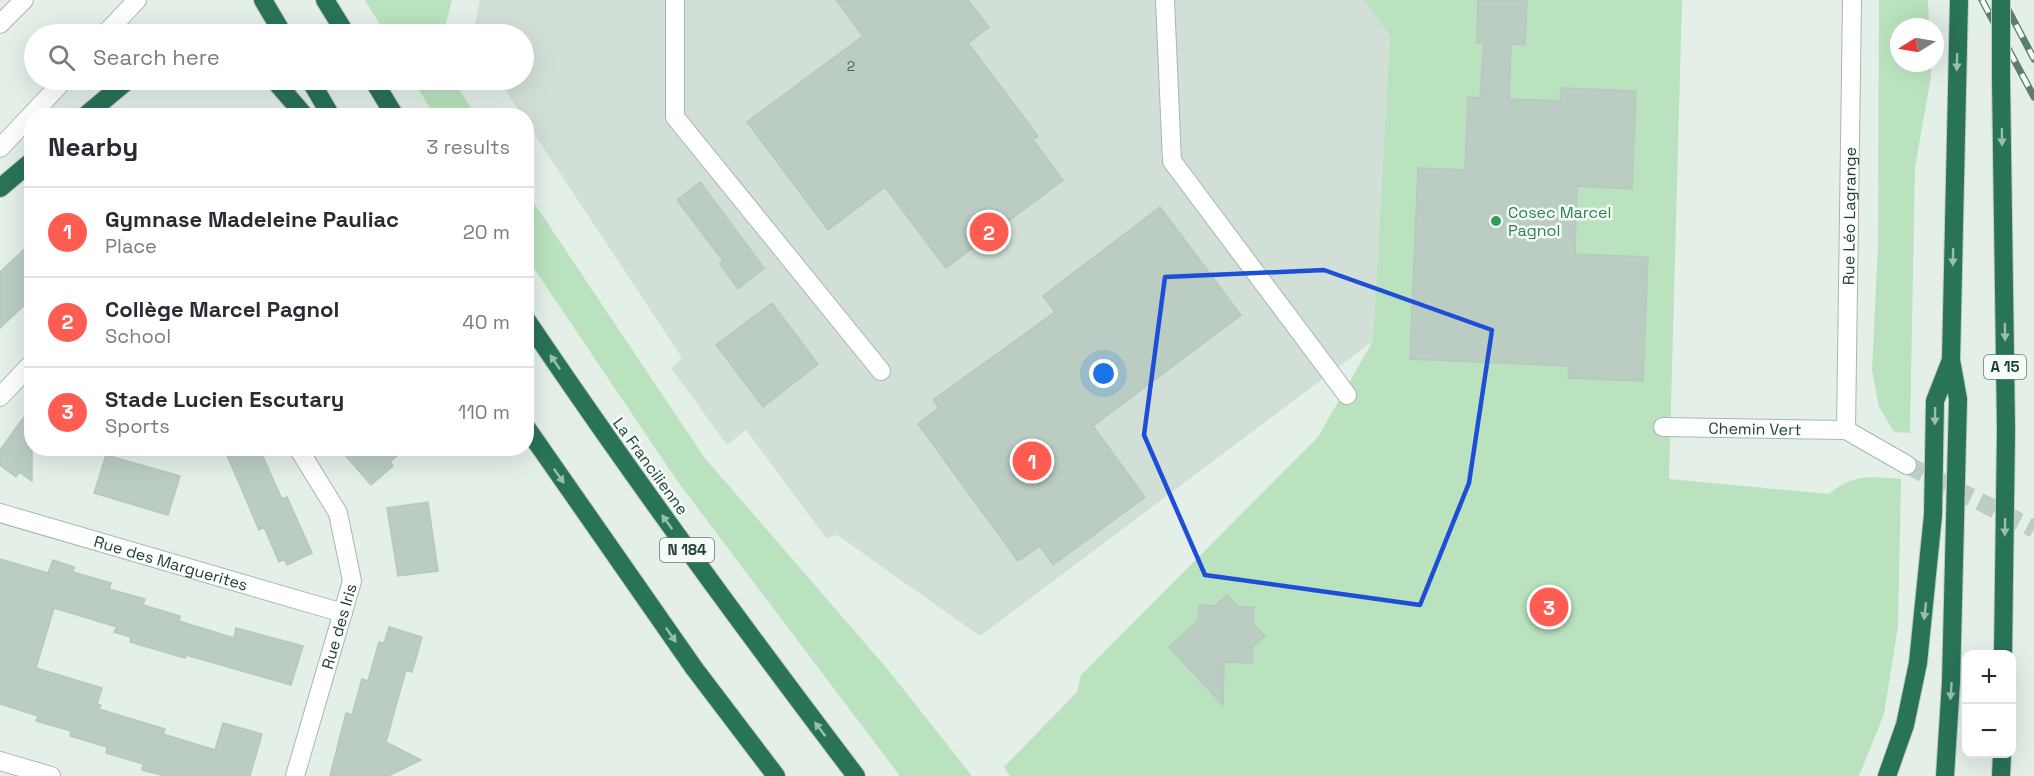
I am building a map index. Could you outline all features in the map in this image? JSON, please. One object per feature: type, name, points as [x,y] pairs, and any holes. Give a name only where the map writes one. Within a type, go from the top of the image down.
[{"type":"highway","points":[[263,0],[278,24]]},
{"type":"highway","points":[[325,0],[340,24]]},
{"type":"highway","name":"A 15","points":[[2001,0],[2006,429],[2003,650]]},
{"type":"highway","points":[[1945,776],[1951,682],[1958,399],[1951,360],[1959,2]]},
{"type":"highway","points":[[95,108],[116,90]]},
{"type":"highway","points":[[283,90],[298,108]]},
{"type":"highway","points":[[316,90],[326,108]]},
{"type":"highway","points":[[379,90],[390,108]]},
{"type":"highway","points":[[0,188],[24,168]]},
{"type":"highway","name":"La Francilienne","points":[[534,331],[615,450],[746,631],[856,776]]},
{"type":"highway","points":[[1887,776],[1905,725],[1918,663],[1932,515],[1935,401],[1951,360]]},
{"type":"highway","points":[[534,438],[694,668],[776,776]]},
{"type":"highway","points":[[2001,776],[2002,758]]},
{"type":"street","points":[[0,24],[24,0]]},
{"type":"street","points":[[114,24],[137,0]]},
{"type":"street","points":[[675,0],[675,117],[881,371]]},
{"type":"street","points":[[1165,0],[1172,161],[1347,395]]},
{"type":"street","name":"Rue Léo Lagrange","points":[[1846,430],[1852,0]]},
{"type":"street","points":[[38,108],[55,90]]},
{"type":"street","points":[[0,148],[24,122]]},
{"type":"street","points":[[0,397],[24,372]]},
{"type":"street","name":"Chemin Vert","points":[[1663,427],[1846,430]]},
{"type":"street","points":[[1846,430],[1907,465]]},
{"type":"street","name":"Rue des Iris","points":[[295,776],[352,581],[338,513],[303,456]]},
{"type":"street","name":"Rue des Marguerites","points":[[0,513],[343,613]]},
{"type":"street","points":[[0,761],[51,776]]},
{"type":"highlighted area","points":[[1324,270],[1492,330],[1469,483],[1420,605],[1205,575],[1144,435],[1165,277]]},
{"type":"shaded area","points":[[480,0],[1364,0],[1390,36],[1373,341],[980,636],[837,535],[826,538],[746,430],[727,445],[671,368],[682,358],[534,134],[534,108],[517,108],[505,90],[534,90],[534,24],[475,24]]},
{"type":"green space","points":[[365,0],[452,0],[446,24],[380,24]]},
{"type":"green space","points":[[1364,0],[1682,0],[1669,479],[1829,494],[1855,479],[1871,477],[1901,479],[1898,626],[1884,714],[1859,776],[1010,776],[1004,767],[1077,692],[1081,675],[1318,437],[1373,341],[1390,36]]},
{"type":"green space","points":[[1879,0],[1928,0],[1929,18],[1890,18],[1890,72],[1931,72],[1915,167],[1910,433],[1894,432],[1879,407],[1872,370],[1878,246]]},
{"type":"green space","points":[[419,90],[459,90],[471,108],[430,108]]},
{"type":"green space","points":[[534,203],[704,457],[889,671],[972,776],[900,776],[678,482],[534,268]]},
{"type":"building","points":[[836,0],[968,0],[989,27],[968,43],[1038,136],[1033,140],[1063,180],[946,268],[885,187],[828,230],[747,122],[863,36]]},
{"type":"building","name":"Cosec Marcel Pagnol","points":[[1478,0],[1527,1],[1525,45],[1511,44],[1509,99],[1560,101],[1561,88],[1636,91],[1632,189],[1577,186],[1575,254],[1648,257],[1643,381],[1568,378],[1569,366],[1410,359],[1418,168],[1465,170],[1468,97],[1480,98],[1484,43],[1477,43]]},
{"type":"building","points":[[700,182],[764,268],[738,289],[720,264],[723,261],[677,200]]},
{"type":"building","points":[[1160,207],[1241,315],[1093,426],[1145,497],[1053,565],[1040,546],[1018,561],[918,424],[939,408],[933,400],[1055,312],[1043,296]]},
{"type":"building","points":[[24,250],[24,306],[0,328],[0,272]]},
{"type":"building","points":[[772,303],[818,364],[763,407],[716,345]]},
{"type":"building","points":[[24,417],[24,456],[32,456],[32,481],[19,472],[16,477],[0,465],[0,450]]},
{"type":"building","points":[[106,456],[180,476],[168,515],[94,493]]},
{"type":"building","points":[[227,456],[263,456],[282,499],[287,497],[312,553],[287,565],[284,559],[279,562],[264,527],[259,530]]},
{"type":"building","points":[[346,456],[397,456],[390,462],[393,466],[371,485]]},
{"type":"building","points":[[428,502],[438,571],[398,576],[387,508]]},
{"type":"building","points":[[0,559],[48,573],[53,560],[74,567],[73,572],[111,583],[109,589],[145,599],[143,605],[180,616],[179,621],[234,638],[236,628],[303,646],[291,685],[186,655],[185,658],[130,642],[131,637],[114,632],[117,627],[54,608],[36,668],[102,688],[97,704],[101,705],[99,709],[165,729],[163,734],[215,750],[223,723],[262,734],[250,776],[165,776],[142,770],[143,764],[106,753],[107,747],[70,736],[71,731],[36,721],[38,716],[0,704]]},
{"type":"building","points":[[1227,595],[1238,607],[1254,607],[1253,624],[1265,636],[1252,647],[1252,663],[1224,662],[1223,705],[1169,647],[1198,621],[1199,605],[1215,606]]},
{"type":"building","points":[[389,627],[422,637],[412,672],[406,670],[386,742],[421,760],[388,776],[330,776],[346,713],[352,715],[362,679],[368,681],[379,642],[384,643]]},
{"type":"tunnel","points":[[1907,465],[2034,529]]},
{"type":"railway","points":[[1982,0],[2034,97]]},
{"type":"railway","points":[[2003,0],[2034,59]]},
{"type":"place","name":"Cosec Marcel Pagnol","points":[[1496,221]]},
{"type":"place","name":"Collège Marcel Pagnol","points":[[989,232]]},
{"type":"place","name":"Gymnase Madeleine Pauliac","points":[[1032,461]]},
{"type":"place","name":"Stade Lucien Escutary","points":[[1549,607]]}]
